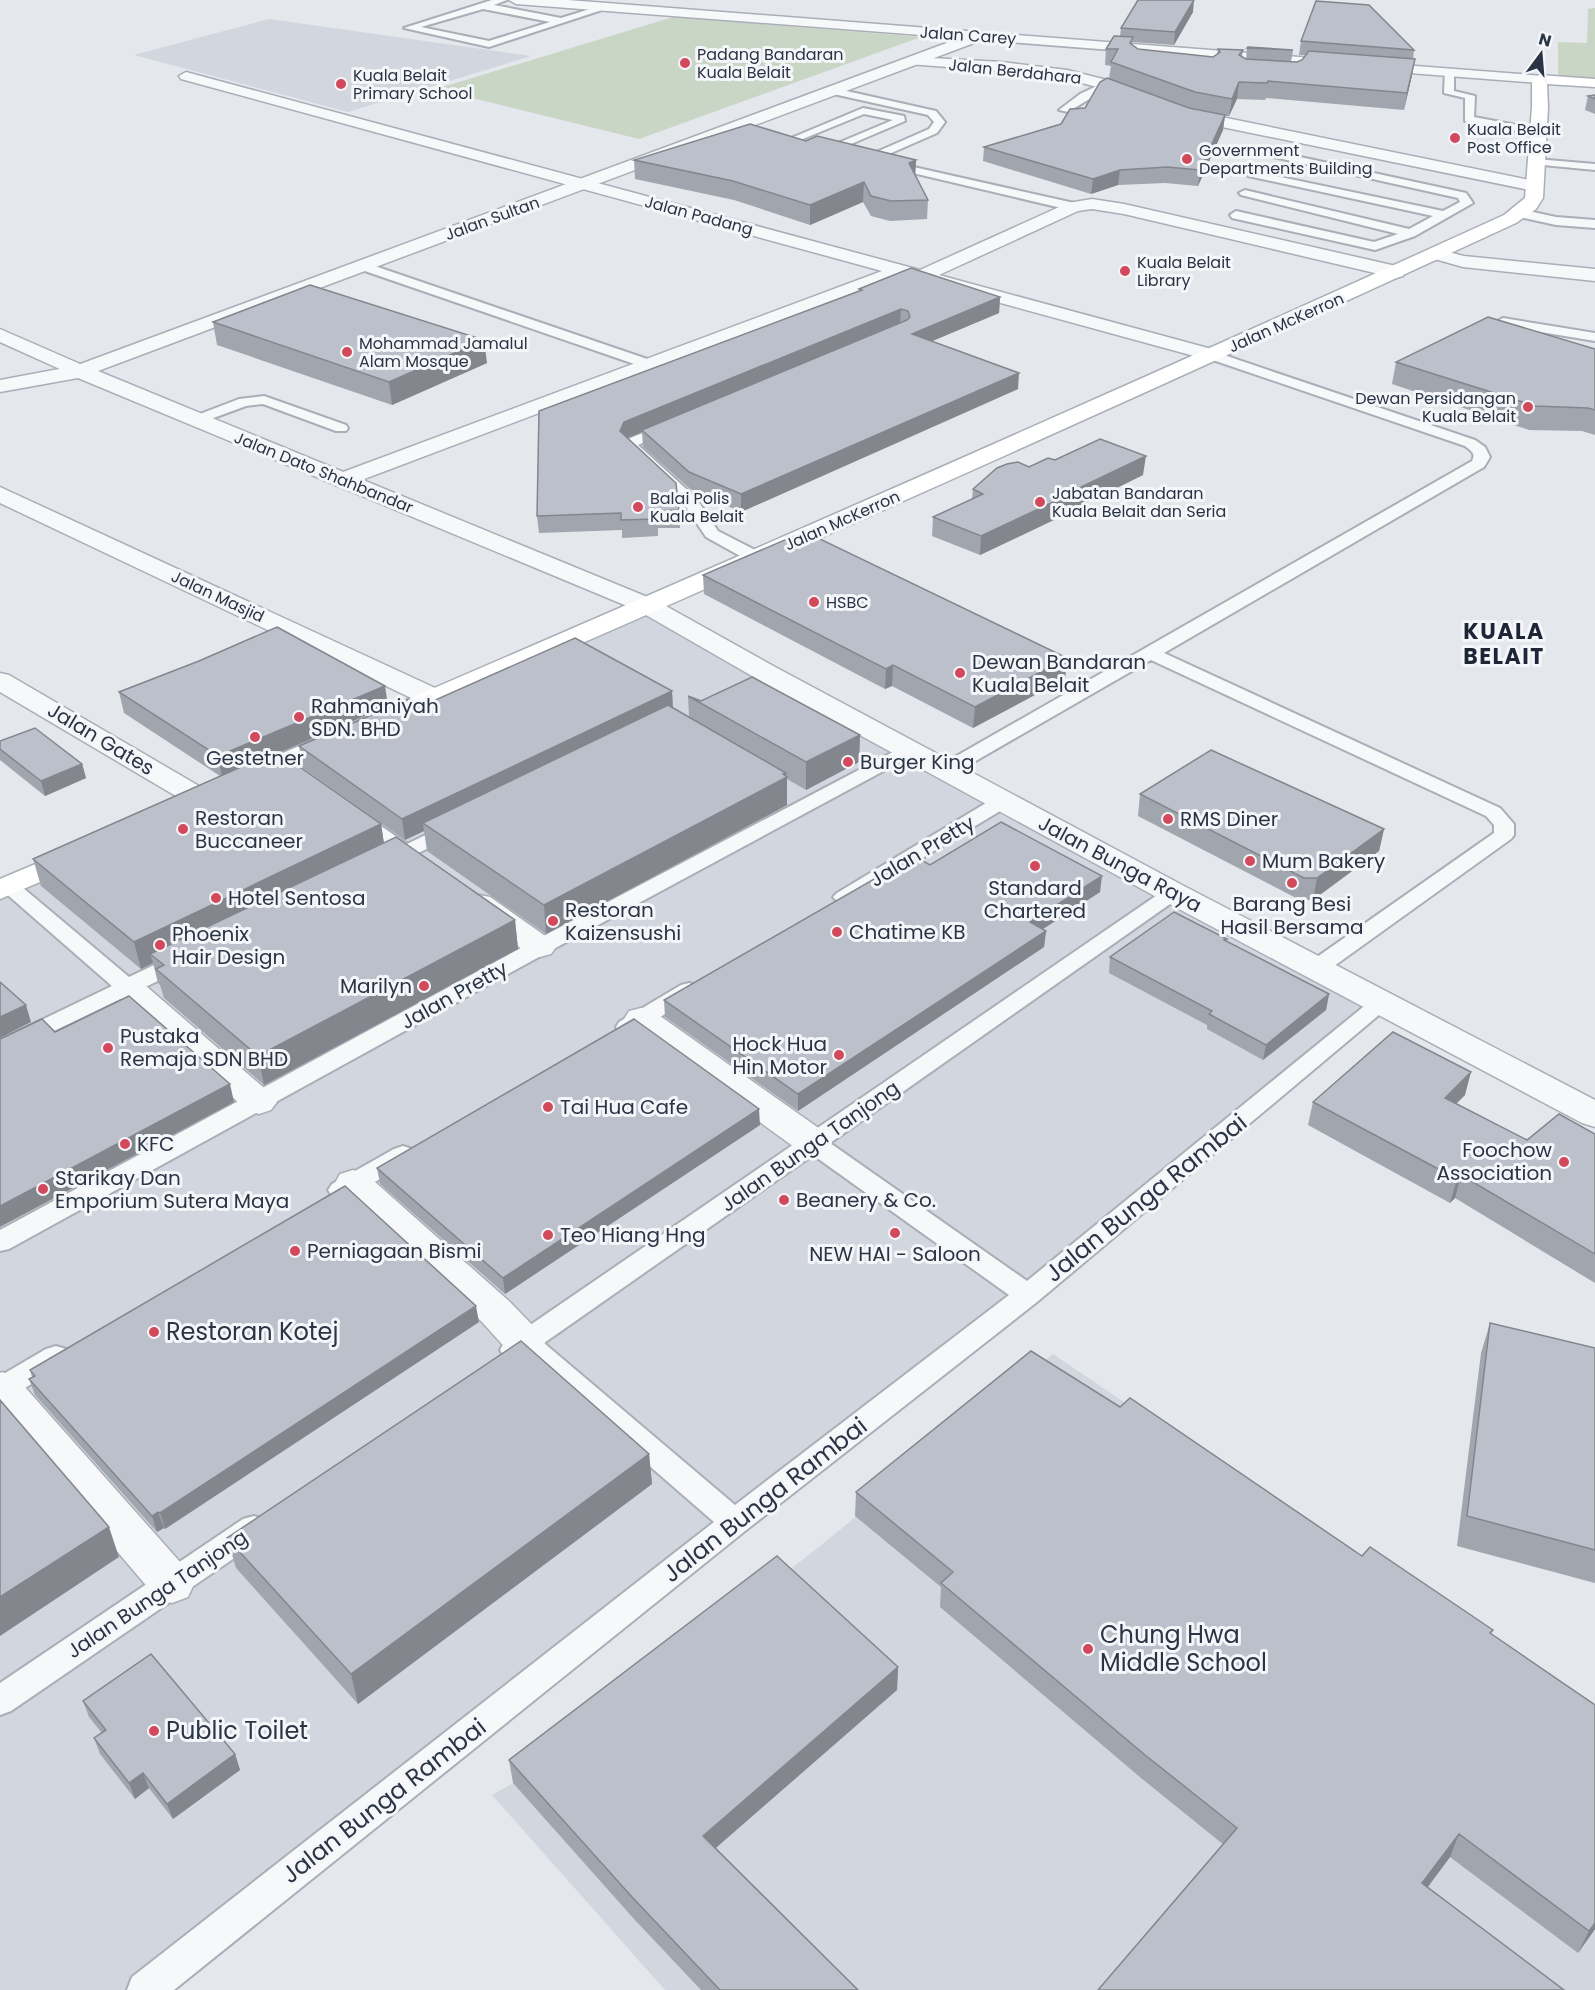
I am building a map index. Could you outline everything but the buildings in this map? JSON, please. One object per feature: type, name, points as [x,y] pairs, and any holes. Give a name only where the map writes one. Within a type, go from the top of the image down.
[{"type":"main road","points":[[1519,213],[1532,201],[1538,132],[1539,79],[1595,83]]},
{"type":"main road","name":"Jalan McKerron","points":[[169,813],[218,791],[290,771],[436,699],[1396,273],[1519,213]]},
{"type":"main road","points":[[5,888],[105,842]]},
{"type":"street","name":"Jalan Carey","points":[[518,7],[606,7],[980,36],[1138,53],[1300,66],[1421,69],[1539,79]]},
{"type":"street","name":"Jalan Sultan","points":[[0,386],[80,371],[980,36]]},
{"type":"street","name":"Jalan Berdahara","points":[[914,61],[1037,71],[1109,84],[1169,109],[1534,186]]},
{"type":"street","name":"Jalan Padang","points":[[186,76],[1212,355]]},
{"type":"street","points":[[343,480],[651,365],[911,273],[1081,204],[1105,205],[1396,273]]},
{"type":"street","points":[[1437,254],[1463,261],[1595,275]]},
{"type":"street","name":"Jalan Dato Shahbandar","points":[[0,336],[648,606]]},
{"type":"street","name":"Jalan Masjid","points":[[0,494],[436,699]]},
{"type":"street","name":"Jalan Bunga Raya","points":[[648,606],[758,679],[908,750],[1315,969],[1595,1115]]},
{"type":"street","name":"Jalan Gates","points":[[0,681],[218,791]]},
{"type":"street","points":[[406,853],[540,947]]},
{"type":"street","points":[[127,987],[259,1102]]},
{"type":"street","points":[[641,1019],[814,1143]]},
{"type":"street","points":[[337,1192],[496,1311],[510,1353]]},
{"type":"street","points":[[1,1389],[172,1584]]},
{"type":"lane","points":[[502,0],[409,28],[489,44],[606,7]]},
{"type":"lane","points":[[482,6],[518,7],[561,21]]},
{"type":"lane","points":[[501,20],[518,7]]},
{"type":"lane","points":[[449,36],[470,29]]},
{"type":"lane","points":[[1449,72],[1449,93],[1470,96],[1469,119],[1538,132]]},
{"type":"lane","points":[[1064,110],[1084,96],[1109,84]]},
{"type":"lane","points":[[833,91],[932,113],[940,122],[933,131],[859,157]]},
{"type":"lane","points":[[820,148],[900,121],[900,118],[863,111],[784,140],[1074,207]]},
{"type":"lane","points":[[1229,233],[1259,151],[1257,142],[1242,126]]},
{"type":"lane","points":[[733,128],[756,133]]},
{"type":"lane","points":[[1236,215],[1375,246],[1411,233],[1467,203],[1462,195],[1259,151]]},
{"type":"lane","points":[[1536,162],[1595,167]]},
{"type":"lane","points":[[1252,174],[1445,215]]},
{"type":"lane","points":[[1245,194],[1411,233]]},
{"type":"lane","points":[[1519,213],[1556,221],[1595,224]]},
{"type":"lane","points":[[363,266],[651,365]]},
{"type":"lane","points":[[1503,322],[1595,337]]},
{"type":"lane","points":[[946,770],[1479,464],[1482,457],[1480,450],[1470,443],[1212,355]]},
{"type":"lane","points":[[197,420],[244,402],[264,400],[340,428]]},
{"type":"lane","points":[[686,420],[633,442],[630,446],[690,501],[712,534],[757,558]]},
{"type":"lane","points":[[1150,653],[1493,812],[1504,824],[1504,835],[1315,969]]},
{"type":"lane","name":"Jalan Pretty","points":[[0,1242],[540,947],[908,750]]},
{"type":"lane","points":[[790,791],[810,803]]},
{"type":"lane","name":"Jalan Pretty","points":[[822,911],[1003,801]]},
{"type":"lane","points":[[339,805],[406,853]]},
{"type":"lane","points":[[364,873],[472,820]]},
{"type":"lane","points":[[5,888],[127,987]]},
{"type":"lane","name":"Jalan Bunga Tanjong","points":[[510,1353],[1173,893]]},
{"type":"lane","points":[[0,1049],[196,954]]},
{"type":"lane","points":[[610,1037],[711,977]]},
{"type":"lane","name":"Jalan Bunga Rambai","points":[[145,1990],[735,1522],[1028,1295],[1381,1004]]},
{"type":"lane","points":[[337,1192],[425,1142]]},
{"type":"lane","points":[[814,1143],[1028,1295]]},
{"type":"lane","points":[[1,1389],[74,1346]]},
{"type":"lane","points":[[510,1353],[735,1522]]},
{"type":"lane","name":"Jalan Bunga Tanjong","points":[[0,1701],[270,1517]]},
{"type":"shaded area","name":"Kuala Belait Primary School","points":[[269,19],[531,56],[348,112],[134,55]]},
{"type":"shaded area","points":[[648,606],[1381,1004],[144,1990],[0,1990],[0,893]]},
{"type":"shaded area","name":"Chung Hwa Middle School","points":[[1053,1354],[1595,1720],[1595,1990],[665,1990],[492,1795],[513,1783],[819,1547]]},
{"type":"green space","points":[[1595,8],[1595,79],[1558,76],[1558,42],[1587,43],[1588,9]]},
{"type":"green space","name":"Padang Bandaran Kuala Belait","points":[[673,17],[921,37],[639,139],[436,89]]},
{"type":"place","name":"Padang Bandaran Kuala Belait","points":[[685,63]]},
{"type":"place","name":"Kuala Belait Primary School","points":[[341,84]]},
{"type":"place","name":"Kuala Belait Post Office","points":[[1455,138]]},
{"type":"place","name":"Government Departments Building","points":[[1187,159]]},
{"type":"place","name":"Kuala Belait Library","points":[[1125,271]]},
{"type":"place","name":"Mohammad Jamalul Alam Mosque","points":[[347,352]]},
{"type":"place","name":"Dewan Persidangan Kuala Belait","points":[[1528,407]]},
{"type":"place","name":"Jabatan Bandaran Kuala Belait dan Seria","points":[[1040,502]]},
{"type":"place","name":"Balai Polis Kuala Belait","points":[[638,507]]},
{"type":"place","name":"HSBC","points":[[814,602]]},
{"type":"place","name":"Dewan Bandaran Kuala Belait","points":[[960,673]]},
{"type":"place","name":"Rahmaniyah SDN. BHD","points":[[299,717]]},
{"type":"place","name":"Gestetner","points":[[255,737]]},
{"type":"place","name":"Burger King","points":[[848,762]]},
{"type":"place","name":"RMS Diner","points":[[1168,819]]},
{"type":"place","name":"Restoran Buccaneer","points":[[183,829]]},
{"type":"place","name":"Mum Bakery","points":[[1250,861]]},
{"type":"place","name":"Standard Chartered","points":[[1035,866]]},
{"type":"place","name":"Barang Besi Hasil Bersama","points":[[1292,883]]},
{"type":"place","name":"Hotel Sentosa","points":[[216,898]]},
{"type":"place","name":"Restoran Kaizensushi","points":[[553,921]]},
{"type":"place","name":"Chatime KB","points":[[837,932]]},
{"type":"place","name":"Phoenix Hair Design","points":[[160,945]]},
{"type":"place","name":"Marilyn","points":[[424,986]]},
{"type":"place","name":"Pustaka Remaja SDN BHD","points":[[108,1048]]},
{"type":"place","name":"Hock Hua Hin Motor","points":[[839,1055]]},
{"type":"place","name":"Tai Hua Cafe","points":[[548,1107]]},
{"type":"place","name":"KFC","points":[[125,1144]]},
{"type":"place","name":"Foochow Association","points":[[1564,1162]]},
{"type":"place","name":"Starikay Dan Emporium Sutera Maya","points":[[43,1189]]},
{"type":"place","name":"Beanery & Co.","points":[[784,1200]]},
{"type":"place","name":"NEW HAI - Saloon","points":[[895,1233]]},
{"type":"place","name":"Teo Hiang Hng","points":[[548,1235]]},
{"type":"place","name":"Perniagaan Bismi","points":[[295,1251]]},
{"type":"place","name":"Restoran Kotej","points":[[154,1332]]},
{"type":"place","name":"Chung Hwa Middle School","points":[[1088,1649]]},
{"type":"place","name":"Public Toilet","points":[[154,1731]]},
{"type":"district","name":"KUALA BELAIT","points":[[1504,644]]}]
